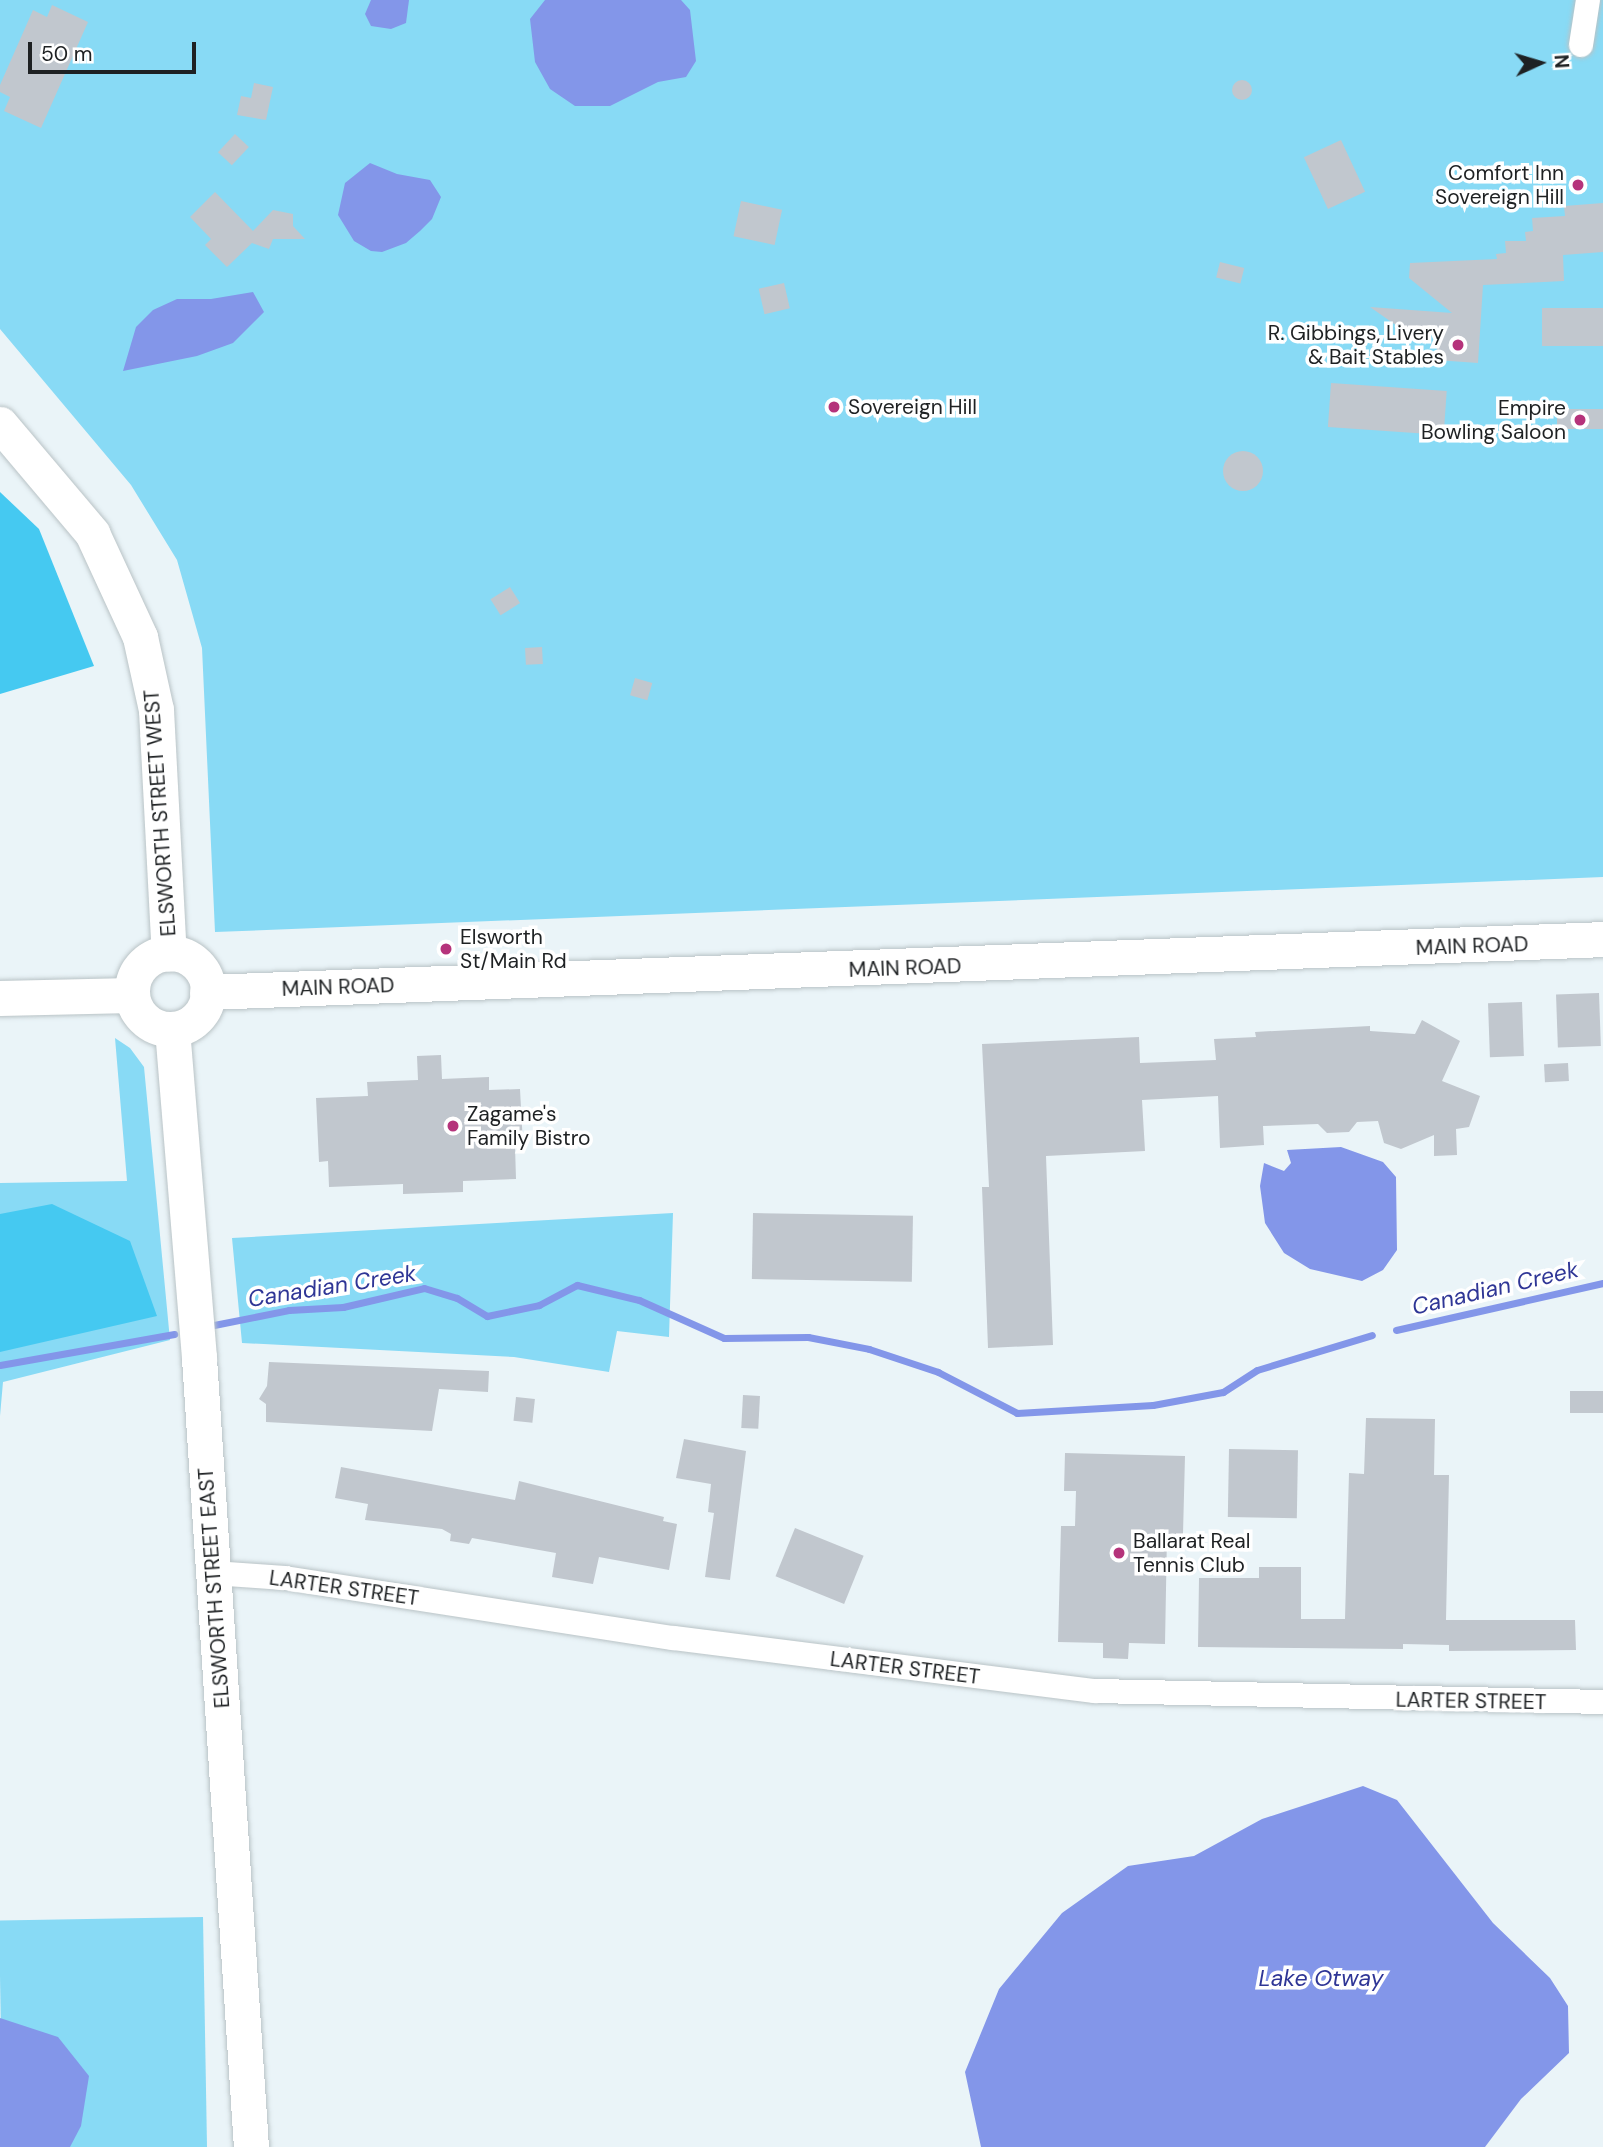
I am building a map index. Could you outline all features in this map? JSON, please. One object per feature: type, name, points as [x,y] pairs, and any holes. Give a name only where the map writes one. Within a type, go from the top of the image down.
[{"type":"main road","name":"ELSWORTH STREET WEST","points":[[0,424],[92,533],[140,637],[156,710],[169,954]]},
{"type":"main road","name":"MAIN ROAD","points":[[207,992],[1603,939]]},
{"type":"main road","points":[[169,954],[196,965],[207,992],[197,1018],[172,1029],[148,1023],[132,995],[141,967],[169,954]]},
{"type":"main road","points":[[0,998],[132,995]]},
{"type":"main road","name":"ELSWORTH STREET EAST","points":[[172,1029],[213,1573],[251,2147]]},
{"type":"street","points":[[1581,45],[1588,0]]},
{"type":"street","name":"LARTER STREET","points":[[213,1573],[285,1578],[674,1638],[1095,1691],[1603,1702]]},
{"type":"shaded area","name":"Sovereign Hill","points":[[0,0],[1603,0],[1603,877],[215,932],[202,648],[177,560],[131,485],[0,329]]},
{"type":"shaded area","points":[[0,492],[39,529],[94,666],[0,694]]},
{"type":"shaded area","points":[[115,1038],[130,1048],[144,1067],[170,1340],[3,1382],[0,1416],[0,1183],[127,1181]]},
{"type":"shaded area","points":[[52,1204],[130,1241],[157,1316],[0,1352],[0,1214]]},
{"type":"shaded area","points":[[673,1213],[669,1337],[617,1331],[609,1372],[514,1357],[242,1343],[232,1238]]},
{"type":"shaded area","points":[[203,1917],[207,2147],[3,2147],[0,1921]]},
{"type":"water","points":[[371,0],[409,0],[406,23],[391,29],[371,26],[365,14]]},
{"type":"water","points":[[545,0],[681,0],[690,10],[696,61],[686,77],[658,82],[610,106],[575,106],[550,89],[535,62],[530,19]]},
{"type":"water","points":[[370,163],[397,174],[430,180],[441,197],[432,219],[420,231],[406,243],[382,252],[371,251],[354,241],[338,215],[345,183]]},
{"type":"water","points":[[253,292],[264,312],[233,343],[197,356],[123,371],[136,327],[153,310],[177,299],[211,299]]},
{"type":"water","points":[[1341,1147],[1383,1162],[1396,1177],[1397,1250],[1383,1270],[1362,1281],[1310,1269],[1284,1253],[1265,1223],[1260,1186],[1264,1163],[1284,1171],[1291,1163],[1287,1150]]},
{"type":"water","name":"Lake Otway","points":[[1363,1786],[1397,1800],[1493,1923],[1550,1978],[1568,2006],[1569,2053],[1521,2099],[1485,2147],[981,2147],[965,2072],[999,1989],[1062,1913],[1128,1866],[1194,1856],[1262,1819]]},
{"type":"water","points":[[0,2018],[58,2037],[89,2076],[81,2126],[70,2147],[0,2147]]},
{"type":"building","points":[[52,5],[88,22],[41,128],[4,111],[10,97],[0,92],[0,85],[33,10],[47,17]]},
{"type":"building","points":[[1242,80],[1249,83],[1252,90],[1249,97],[1242,100],[1235,97],[1232,90],[1235,83]]},
{"type":"building","points":[[254,83],[273,87],[266,120],[237,115],[241,96],[251,98]]},
{"type":"building","points":[[235,134],[249,147],[232,165],[218,152]]},
{"type":"building","points":[[1341,140],[1365,192],[1328,209],[1304,157]]},
{"type":"building","points":[[215,192],[253,231],[273,210],[293,214],[293,226],[305,239],[273,239],[269,249],[252,243],[227,267],[205,245],[211,239],[190,217]]},
{"type":"building","points":[[741,201],[782,210],[775,245],[734,236]]},
{"type":"building","points":[[1603,203],[1603,252],[1563,255],[1564,281],[1483,285],[1478,363],[1436,360],[1438,330],[1400,328],[1370,307],[1452,313],[1409,278],[1410,263],[1497,259],[1496,254],[1506,253],[1505,241],[1526,241],[1525,232],[1533,231],[1532,218],[1565,216],[1564,206]]},
{"type":"building","points":[[1220,262],[1244,268],[1240,284],[1216,278]]},
{"type":"building","points":[[784,283],[790,308],[765,314],[759,289]]},
{"type":"building","points":[[1542,308],[1603,308],[1603,346],[1542,346]]},
{"type":"building","points":[[1331,383],[1447,391],[1444,435],[1328,427]]},
{"type":"building","name":"Empire Bowling Saloon","points":[[1557,409],[1603,409],[1603,429],[1557,429]]},
{"type":"building","points":[[1243,451],[1257,457],[1263,471],[1257,485],[1243,491],[1229,485],[1223,471],[1229,457]]},
{"type":"building","points":[[510,587],[520,603],[501,615],[490,599]]},
{"type":"building","points":[[542,647],[543,664],[526,665],[525,648]]},
{"type":"building","points":[[635,678],[652,683],[647,700],[630,695]]},
{"type":"building","points":[[1599,993],[1601,1046],[1558,1047],[1556,995]]},
{"type":"building","points":[[1522,1002],[1524,1056],[1490,1057],[1488,1003]]},
{"type":"building","points":[[1422,1020],[1460,1041],[1442,1081],[1480,1096],[1469,1127],[1456,1129],[1457,1155],[1434,1156],[1434,1135],[1401,1149],[1384,1143],[1378,1121],[1357,1122],[1349,1132],[1327,1133],[1318,1124],[1263,1126],[1264,1145],[1220,1148],[1218,1096],[1142,1100],[1145,1151],[1046,1156],[1053,1345],[988,1348],[982,1187],[989,1187],[982,1044],[1139,1037],[1140,1063],[1216,1060],[1214,1039],[1256,1037],[1255,1032],[1370,1026],[1370,1031],[1415,1034]]},
{"type":"building","points":[[441,1055],[442,1079],[489,1077],[489,1090],[520,1089],[523,1145],[515,1146],[516,1179],[463,1181],[463,1192],[403,1194],[403,1184],[329,1187],[328,1161],[319,1162],[316,1098],[368,1096],[367,1082],[418,1080],[417,1056]]},
{"type":"building","points":[[1568,1063],[1569,1081],[1545,1082],[1544,1064]]},
{"type":"building","points":[[753,1213],[913,1216],[912,1282],[752,1279]]},
{"type":"building","points":[[269,1362],[489,1371],[488,1392],[439,1389],[432,1431],[266,1422],[266,1404],[259,1399],[267,1386]]},
{"type":"building","points":[[1570,1391],[1603,1391],[1603,1413],[1570,1413]]},
{"type":"building","points":[[743,1395],[760,1396],[758,1429],[741,1428]]},
{"type":"building","points":[[516,1397],[535,1399],[532,1423],[513,1421]]},
{"type":"building","points":[[1366,1418],[1435,1419],[1434,1475],[1449,1475],[1446,1620],[1575,1620],[1576,1650],[1449,1651],[1449,1645],[1403,1644],[1403,1649],[1198,1647],[1199,1578],[1259,1578],[1259,1567],[1301,1567],[1301,1619],[1345,1619],[1349,1473],[1364,1474]]},
{"type":"building","points":[[684,1439],[746,1451],[730,1580],[705,1577],[714,1513],[708,1512],[711,1484],[676,1478]]},
{"type":"building","points":[[1229,1449],[1298,1450],[1297,1518],[1228,1517]]},
{"type":"building","points":[[1065,1453],[1185,1456],[1183,1534],[1167,1534],[1165,1644],[1129,1643],[1128,1659],[1103,1658],[1103,1643],[1058,1642],[1061,1526],[1075,1526],[1076,1491],[1064,1491]]},
{"type":"building","points":[[341,1467],[515,1500],[519,1481],[664,1517],[663,1521],[677,1524],[669,1570],[599,1557],[593,1584],[552,1577],[556,1553],[472,1538],[469,1544],[450,1541],[451,1534],[442,1529],[365,1520],[368,1504],[335,1498]]},
{"type":"building","points":[[795,1528],[864,1556],[844,1604],[776,1576]]},
{"type":"waterway","name":"Canadian Creek","points":[[1396,1330],[1603,1283]]},
{"type":"waterway","name":"Canadian Creek","points":[[214,1325],[289,1310],[343,1307],[424,1288],[457,1298],[487,1316],[539,1305],[577,1285],[639,1300],[724,1338],[808,1337],[869,1349],[938,1372],[1017,1413],[1153,1405],[1223,1392],[1257,1370],[1372,1335]]},
{"type":"waterway","name":"Canadian Creek","points":[[0,1365],[174,1334]]},
{"type":"place","name":"Comfort Inn Sovereign Hill","points":[[1578,185]]},
{"type":"place","name":"R. Gibbings, Livery & Bait Stables","points":[[1458,345]]},
{"type":"place","name":"Sovereign Hill","points":[[834,407]]},
{"type":"place","name":"Empire Bowling Saloon","points":[[1580,420]]},
{"type":"place","name":"Elsworth St/Main Rd","points":[[446,949]]},
{"type":"place","name":"Zagame's Family Bistro","points":[[453,1126]]},
{"type":"place","name":"Ballarat Real Tennis Club","points":[[1119,1553]]}]
